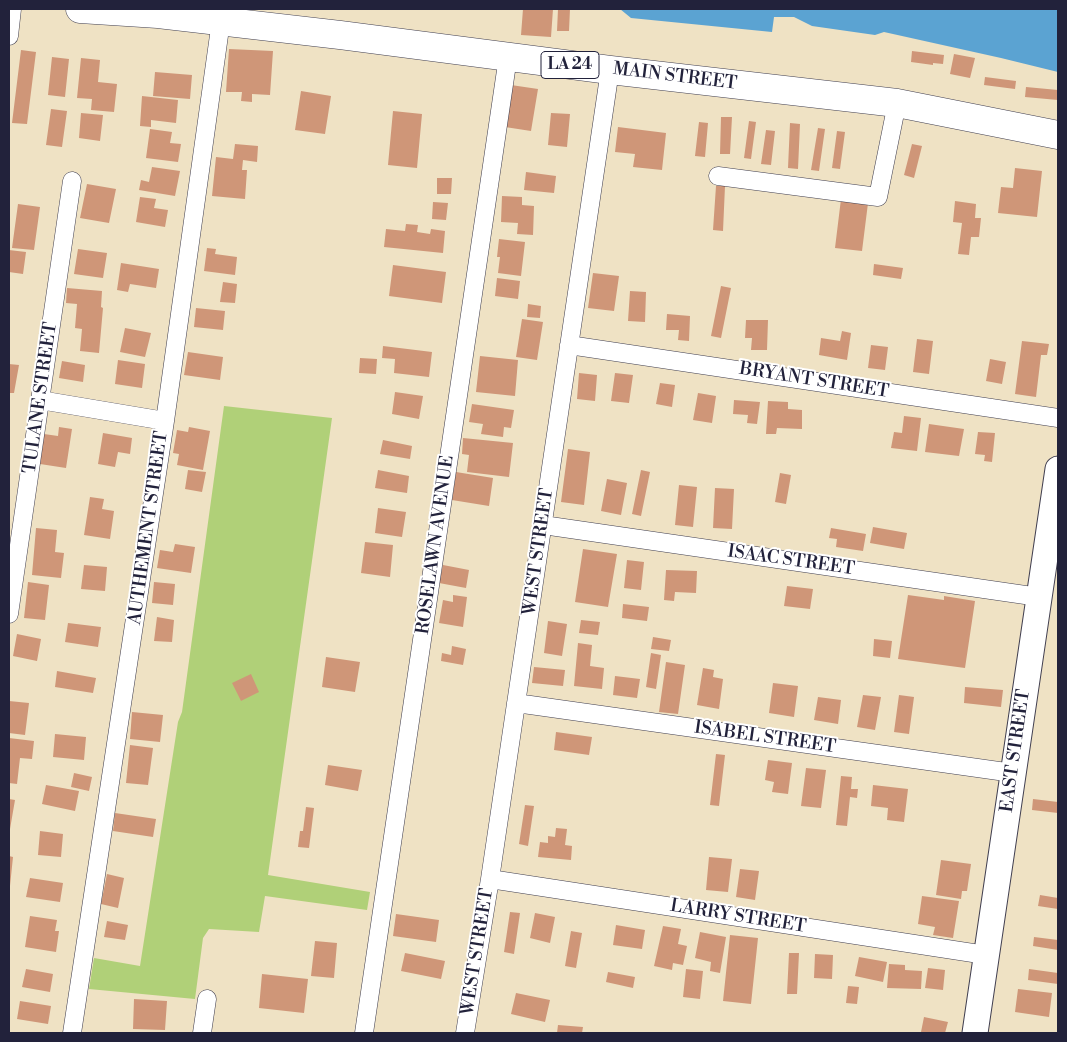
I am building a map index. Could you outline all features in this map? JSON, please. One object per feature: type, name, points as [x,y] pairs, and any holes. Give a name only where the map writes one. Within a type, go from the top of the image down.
[{"type":"main road","name":"MAIN STREET","points":[[80,9],[158,14],[221,21],[610,70],[897,103],[1058,135]]},
{"type":"street","points":[[9,36],[12,9]]},
{"type":"street","name":"AUTHEMENT STREET","points":[[72,1033],[165,421],[221,21]]},
{"type":"street","name":"ROSELAWN AVENUE","points":[[364,1033],[508,57]]},
{"type":"street","name":"WEST STREET","points":[[465,1033],[490,879],[610,70]]},
{"type":"street","points":[[718,176],[878,197],[897,103]]},
{"type":"street","name":"TULANE STREET","points":[[9,614],[72,181]]},
{"type":"street","name":"BRYANT STREET","points":[[569,345],[1058,418]]},
{"type":"street","points":[[40,400],[165,421]]},
{"type":"street","name":"EAST STREET","points":[[975,1033],[1058,469]]},
{"type":"street","name":"ISAAC STREET","points":[[543,524],[1039,597]]},
{"type":"street","name":"ISABEL STREET","points":[[516,703],[1013,773]]},
{"type":"street","name":"LARRY STREET","points":[[490,879],[986,954]]},
{"type":"street","points":[[202,1033],[207,999]]},
{"type":"green space","points":[[224,406],[332,418],[268,875],[370,892],[367,910],[265,896],[259,932],[209,929],[203,938],[195,999],[89,989],[94,958],[140,966],[178,722],[182,712]]},
{"type":"water","points":[[620,9],[1058,9],[1058,72],[884,32],[875,35],[812,26],[794,17],[774,17],[772,32],[631,18]]},
{"type":"building","points":[[523,9],[553,9],[551,37],[521,35]]},
{"type":"building","points":[[558,9],[570,9],[569,31],[557,31]]},
{"type":"building","points":[[229,49],[273,51],[270,95],[252,94],[252,102],[241,101],[242,92],[226,92]]},
{"type":"building","points":[[21,50],[36,52],[27,124],[12,123]]},
{"type":"building","points":[[912,51],[944,55],[943,64],[933,63],[933,65],[911,62]]},
{"type":"building","points":[[954,54],[975,58],[970,78],[950,74]]},
{"type":"building","points":[[52,57],[69,59],[65,97],[48,95]]},
{"type":"building","points":[[81,58],[100,60],[98,82],[117,84],[114,112],[91,110],[92,99],[77,98]]},
{"type":"building","points":[[155,72],[192,75],[190,99],[153,96]]},
{"type":"building","points":[[985,77],[1016,81],[1015,89],[984,85]]},
{"type":"building","points":[[511,85],[538,89],[531,131],[505,127]]},
{"type":"building","points":[[1026,87],[1058,90],[1058,100],[1025,97]]},
{"type":"building","points":[[301,91],[331,96],[325,134],[295,130]]},
{"type":"building","points":[[142,96],[178,100],[176,123],[151,120],[151,127],[140,126]]},
{"type":"building","points":[[51,109],[67,111],[62,147],[46,145]]},
{"type":"building","points":[[393,111],[422,114],[417,168],[388,165]]},
{"type":"building","points":[[81,113],[103,115],[100,141],[79,138]]},
{"type":"building","points":[[551,113],[570,114],[567,147],[548,145]]},
{"type":"building","points":[[721,117],[732,117],[730,154],[720,154]]},
{"type":"building","points":[[749,121],[756,122],[751,159],[744,158]]},
{"type":"building","points":[[699,122],[708,123],[705,157],[695,156]]},
{"type":"building","points":[[790,123],[800,124],[798,169],[788,168]]},
{"type":"building","points":[[618,127],[666,133],[662,170],[633,167],[635,154],[615,152]]},
{"type":"building","points":[[818,128],[825,129],[819,171],[811,170]]},
{"type":"building","points":[[150,129],[172,132],[170,143],[181,144],[178,162],[146,158]]},
{"type":"building","points":[[766,130],[775,131],[771,165],[761,164]]},
{"type":"building","points":[[837,131],[845,132],[840,169],[832,168]]},
{"type":"building","points":[[235,144],[258,146],[257,162],[243,160],[242,170],[247,170],[245,199],[212,196],[216,157],[233,159]]},
{"type":"building","points":[[912,144],[922,146],[914,178],[904,175]]},
{"type":"building","points":[[152,167],[180,171],[175,196],[139,190],[141,180],[149,182]]},
{"type":"building","points":[[1015,168],[1042,171],[1037,217],[998,213],[1001,187],[1013,188]]},
{"type":"building","points":[[526,172],[556,176],[554,193],[524,190]]},
{"type":"building","points":[[437,178],[452,178],[451,194],[437,194]]},
{"type":"building","points":[[87,184],[116,189],[109,223],[80,218]]},
{"type":"building","points":[[716,186],[725,186],[723,231],[713,230]]},
{"type":"building","points":[[502,196],[522,197],[522,205],[534,206],[533,235],[517,234],[518,223],[501,222]]},
{"type":"building","points":[[140,197],[156,199],[154,208],[168,210],[165,227],[136,222]]},
{"type":"building","points":[[841,199],[868,203],[862,251],[835,248]]},
{"type":"building","points":[[955,201],[976,204],[975,218],[981,218],[979,237],[971,237],[969,255],[958,254],[962,223],[953,222]]},
{"type":"building","points":[[433,202],[448,203],[446,220],[432,219]]},
{"type":"building","points":[[18,204],[40,207],[34,250],[12,248]]},
{"type":"building","points":[[406,224],[418,225],[417,232],[430,234],[431,229],[445,231],[443,253],[384,247],[386,229],[405,231]]},
{"type":"building","points":[[499,239],[525,242],[521,276],[498,273],[500,257],[497,257]]},
{"type":"building","points":[[207,248],[216,249],[215,254],[237,257],[235,275],[204,271]]},
{"type":"building","points":[[78,249],[107,253],[103,278],[74,274]]},
{"type":"building","points":[[9,250],[26,252],[23,274],[9,272]]},
{"type":"building","points":[[121,263],[159,269],[156,288],[130,284],[128,292],[117,290]]},
{"type":"building","points":[[874,264],[903,268],[901,279],[873,275]]},
{"type":"building","points":[[393,265],[446,272],[442,303],[389,296]]},
{"type":"building","points":[[593,273],[619,276],[614,311],[588,308]]},
{"type":"building","points":[[497,278],[520,281],[518,299],[495,296]]},
{"type":"building","points":[[223,282],[237,284],[235,303],[220,302]]},
{"type":"building","points":[[721,286],[731,288],[721,338],[711,336]]},
{"type":"building","points":[[67,288],[102,291],[101,307],[103,308],[99,353],[80,351],[82,329],[75,328],[77,304],[66,303]]},
{"type":"building","points":[[630,291],[646,292],[645,322],[628,321]]},
{"type":"building","points":[[528,304],[541,306],[540,318],[527,317]]},
{"type":"building","points":[[196,308],[225,311],[223,330],[194,327]]},
{"type":"building","points":[[667,314],[690,316],[689,341],[678,340],[679,330],[666,330]]},
{"type":"building","points":[[522,319],[543,322],[537,360],[516,357]]},
{"type":"building","points":[[746,320],[768,320],[767,350],[751,350],[752,338],[745,338]]},
{"type":"building","points":[[125,328],[151,333],[145,357],[120,352]]},
{"type":"building","points":[[842,331],[851,333],[847,360],[819,355],[821,338],[840,341]]},
{"type":"building","points":[[917,339],[933,341],[929,374],[913,372]]},
{"type":"building","points":[[1022,341],[1049,344],[1047,355],[1041,355],[1036,397],[1015,394]]},
{"type":"building","points":[[871,345],[888,347],[885,370],[868,368]]},
{"type":"building","points":[[383,346],[432,352],[429,377],[394,373],[395,359],[382,358]]},
{"type":"building","points":[[188,352],[223,357],[220,380],[184,375]]},
{"type":"building","points":[[480,356],[518,360],[515,396],[476,392]]},
{"type":"building","points":[[360,358],[377,359],[376,374],[359,373]]},
{"type":"building","points":[[990,359],[1006,362],[1002,384],[986,381]]},
{"type":"building","points":[[118,360],[145,364],[142,388],[115,384]]},
{"type":"building","points":[[62,361],[85,365],[83,382],[59,378]]},
{"type":"building","points":[[9,364],[19,365],[14,393],[9,393]]},
{"type":"building","points":[[579,373],[597,375],[595,401],[577,399]]},
{"type":"building","points":[[615,373],[633,375],[629,403],[611,401]]},
{"type":"building","points":[[660,383],[675,385],[672,407],[656,404]]},
{"type":"building","points":[[395,392],[423,396],[419,419],[392,414]]},
{"type":"building","points":[[698,393],[716,396],[712,423],[693,420]]},
{"type":"building","points":[[734,400],[760,402],[757,424],[747,423],[748,415],[733,414]]},
{"type":"building","points":[[768,401],[788,402],[788,409],[802,410],[802,429],[777,428],[776,434],[766,434]]},
{"type":"building","points":[[472,404],[514,410],[511,428],[504,427],[503,437],[481,434],[483,424],[469,422]]},
{"type":"building","points":[[904,416],[921,418],[917,451],[891,448],[894,432],[902,433]]},
{"type":"building","points":[[929,424],[964,429],[959,456],[925,452]]},
{"type":"building","points":[[59,427],[72,429],[66,468],[40,464],[44,434],[58,436]]},
{"type":"building","points":[[189,427],[210,431],[203,470],[177,465],[179,454],[173,453],[177,430],[188,432]]},
{"type":"building","points":[[978,432],[995,433],[992,462],[984,461],[985,455],[975,454]]},
{"type":"building","points":[[103,433],[132,438],[130,454],[118,452],[115,467],[98,464]]},
{"type":"building","points":[[463,438],[513,443],[509,477],[467,472],[469,455],[462,454]]},
{"type":"building","points":[[383,440],[412,446],[410,459],[380,454]]},
{"type":"building","points":[[568,449],[590,452],[584,505],[561,502]]},
{"type":"building","points":[[188,470],[206,472],[202,492],[185,489]]},
{"type":"building","points":[[378,470],[409,476],[407,493],[375,488]]},
{"type":"building","points":[[641,470],[650,472],[641,516],[632,514]]},
{"type":"building","points":[[456,472],[493,478],[489,506],[452,500]]},
{"type":"building","points":[[780,473],[791,475],[786,504],[775,502]]},
{"type":"building","points":[[607,479],[627,483],[621,515],[601,511]]},
{"type":"building","points":[[679,485],[697,487],[693,527],[675,525]]},
{"type":"building","points":[[715,488],[734,489],[732,529],[713,528]]},
{"type":"building","points":[[90,497],[104,499],[102,509],[114,511],[110,539],[84,535]]},
{"type":"building","points":[[378,508],[406,512],[402,537],[375,533]]},
{"type":"building","points":[[873,527],[907,533],[904,549],[870,543]]},
{"type":"building","points":[[36,528],[57,530],[55,552],[64,553],[61,578],[32,575]]},
{"type":"building","points":[[831,528],[866,534],[863,551],[836,547],[837,539],[829,538]]},
{"type":"building","points":[[365,542],[393,545],[390,577],[361,573]]},
{"type":"building","points":[[175,544],[195,547],[191,573],[157,568],[160,550],[173,552]]},
{"type":"building","points":[[583,549],[617,554],[608,607],[575,602]]},
{"type":"building","points":[[627,560],[644,562],[641,590],[624,588]]},
{"type":"building","points":[[84,565],[107,567],[105,591],[81,589]]},
{"type":"building","points":[[443,565],[469,570],[466,588],[439,583]]},
{"type":"building","points":[[666,570],[697,571],[696,593],[675,592],[674,601],[664,600]]},
{"type":"building","points":[[28,582],[49,585],[45,620],[24,618]]},
{"type":"building","points":[[154,582],[175,584],[173,605],[152,603]]},
{"type":"building","points":[[787,586],[813,589],[810,609],[784,606]]},
{"type":"building","points":[[453,595],[467,597],[463,627],[439,623],[443,600],[453,602]]},
{"type":"building","points":[[908,595],[944,600],[944,596],[975,601],[965,668],[898,659]]},
{"type":"building","points":[[623,604],[649,607],[647,621],[622,618]]},
{"type":"building","points":[[157,617],[174,620],[172,642],[154,641]]},
{"type":"building","points":[[581,620],[600,622],[598,635],[579,633]]},
{"type":"building","points":[[548,621],[567,624],[562,656],[544,653]]},
{"type":"building","points":[[68,623],[101,627],[98,647],[65,642]]},
{"type":"building","points":[[17,634],[41,639],[37,661],[13,656]]},
{"type":"building","points":[[653,637],[671,640],[669,651],[651,649]]},
{"type":"building","points":[[874,639],[892,641],[890,658],[873,656]]},
{"type":"building","points":[[578,643],[592,645],[590,666],[604,668],[602,689],[574,686]]},
{"type":"building","points":[[452,646],[466,649],[463,665],[441,661],[442,653],[451,655]]},
{"type":"building","points":[[651,653],[661,655],[656,689],[646,687]]},
{"type":"building","points":[[326,657],[360,662],[355,692],[322,687]]},
{"type":"building","points":[[666,662],[685,665],[678,714],[659,712]]},
{"type":"building","points":[[534,667],[565,670],[563,686],[532,683]]},
{"type":"building","points":[[703,668],[714,670],[713,677],[723,679],[719,709],[697,705]]},
{"type":"building","points":[[57,671],[96,678],[93,693],[55,687]]},
{"type":"building","points":[[251,674],[259,692],[241,701],[232,683]]},
{"type":"building","points":[[615,676],[640,679],[637,698],[613,695]]},
{"type":"building","points":[[773,683],[798,686],[794,717],[769,713]]},
{"type":"building","points":[[965,687],[1003,690],[1001,707],[964,703]]},
{"type":"building","points":[[863,695],[881,697],[875,730],[857,727]]},
{"type":"building","points":[[899,695],[914,697],[909,734],[894,732]]},
{"type":"building","points":[[818,697],[841,700],[838,724],[814,720]]},
{"type":"building","points":[[9,701],[29,703],[25,735],[9,733]]},
{"type":"building","points":[[132,712],[163,715],[160,742],[130,739]]},
{"type":"building","points":[[556,732],[592,737],[589,755],[554,750]]},
{"type":"building","points":[[55,734],[86,737],[84,760],[53,757]]},
{"type":"building","points":[[9,738],[34,741],[32,759],[20,758],[17,784],[9,783]]},
{"type":"building","points":[[130,745],[153,748],[148,785],[126,783]]},
{"type":"building","points":[[716,754],[725,755],[719,806],[710,805]]},
{"type":"building","points":[[768,760],[792,763],[788,794],[772,792],[774,782],[765,780]]},
{"type":"building","points":[[328,765],[362,770],[358,791],[325,785]]},
{"type":"building","points":[[806,768],[826,770],[821,808],[801,806]]},
{"type":"building","points":[[74,773],[92,777],[89,791],[71,787]]},
{"type":"building","points":[[841,776],[852,777],[851,789],[858,789],[857,798],[850,797],[847,826],[836,825]]},
{"type":"building","points":[[46,785],[79,791],[75,811],[42,804]]},
{"type":"building","points":[[873,785],[908,789],[904,822],[887,820],[888,808],[871,806]]},
{"type":"building","points":[[9,799],[15,800],[10,829],[9,828]]},
{"type":"building","points":[[1033,799],[1058,802],[1058,813],[1032,810]]},
{"type":"building","points":[[525,805],[534,806],[528,846],[519,844]]},
{"type":"building","points":[[306,807],[314,808],[309,848],[298,847],[300,831],[303,831]]},
{"type":"building","points":[[115,813],[156,819],[153,837],[113,831]]},
{"type":"building","points":[[556,828],[567,829],[565,845],[572,846],[571,860],[538,857],[540,842],[548,843],[548,836],[555,837]]},
{"type":"building","points":[[40,831],[63,834],[61,857],[38,855]]},
{"type":"building","points":[[9,856],[13,857],[10,886],[9,886]]},
{"type":"building","points":[[709,857],[732,859],[728,892],[706,890]]},
{"type":"building","points":[[941,860],[971,864],[967,891],[962,891],[961,899],[936,895]]},
{"type":"building","points":[[740,869],[759,871],[755,900],[736,897]]},
{"type":"building","points":[[107,874],[124,878],[118,908],[101,904]]},
{"type":"building","points":[[30,878],[63,883],[60,902],[26,897]]},
{"type":"building","points":[[1040,895],[1058,898],[1058,909],[1038,906]]},
{"type":"building","points":[[922,896],[959,901],[953,938],[933,935],[935,927],[918,924]]},
{"type":"building","points":[[510,912],[520,913],[514,954],[504,952]]},
{"type":"building","points":[[535,913],[555,917],[550,943],[530,938]]},
{"type":"building","points":[[396,914],[439,920],[436,942],[393,936]]},
{"type":"building","points":[[30,916],[57,920],[55,931],[59,931],[56,952],[25,947]]},
{"type":"building","points":[[107,921],[128,925],[125,940],[104,937]]},
{"type":"building","points":[[616,925],[645,930],[642,949],[613,945]]},
{"type":"building","points":[[663,926],[681,929],[678,944],[687,946],[683,965],[673,963],[672,970],[654,966]]},
{"type":"building","points":[[571,931],[582,933],[576,968],[565,966]]},
{"type":"building","points":[[700,932],[726,937],[720,973],[710,971],[711,962],[695,958]]},
{"type":"building","points":[[730,935],[758,938],[751,1004],[723,1001]]},
{"type":"building","points":[[1034,937],[1058,940],[1058,950],[1033,946]]},
{"type":"building","points":[[315,941],[337,943],[334,978],[311,976]]},
{"type":"building","points":[[405,953],[445,961],[441,979],[401,971]]},
{"type":"building","points":[[789,953],[799,953],[797,994],[787,994]]},
{"type":"building","points":[[815,954],[833,955],[832,979],[814,978]]},
{"type":"building","points":[[859,957],[887,962],[883,982],[855,976]]},
{"type":"building","points":[[889,964],[905,965],[905,970],[922,971],[921,989],[887,988]]},
{"type":"building","points":[[928,968],[945,970],[943,990],[925,988]]},
{"type":"building","points":[[26,969],[53,974],[50,992],[22,987]]},
{"type":"building","points":[[686,969],[703,971],[700,999],[683,997]]},
{"type":"building","points":[[1029,969],[1058,973],[1058,984],[1028,980]]},
{"type":"building","points":[[608,972],[635,977],[633,988],[606,982]]},
{"type":"building","points":[[262,974],[308,979],[304,1013],[259,1008]]},
{"type":"building","points":[[848,986],[859,987],[857,1004],[846,1003]]},
{"type":"building","points":[[1018,989],[1052,993],[1049,1017],[1015,1012]]},
{"type":"building","points":[[516,993],[550,1000],[545,1022],[511,1014]]},
{"type":"building","points":[[134,999],[167,1001],[165,1030],[133,1029]]},
{"type":"building","points":[[20,1001],[51,1006],[48,1024],[17,1019]]},
{"type":"building","points":[[924,1017],[948,1022],[945,1033],[921,1032]]},
{"type":"building","points":[[558,1025],[583,1027],[582,1033],[557,1033]]}]
